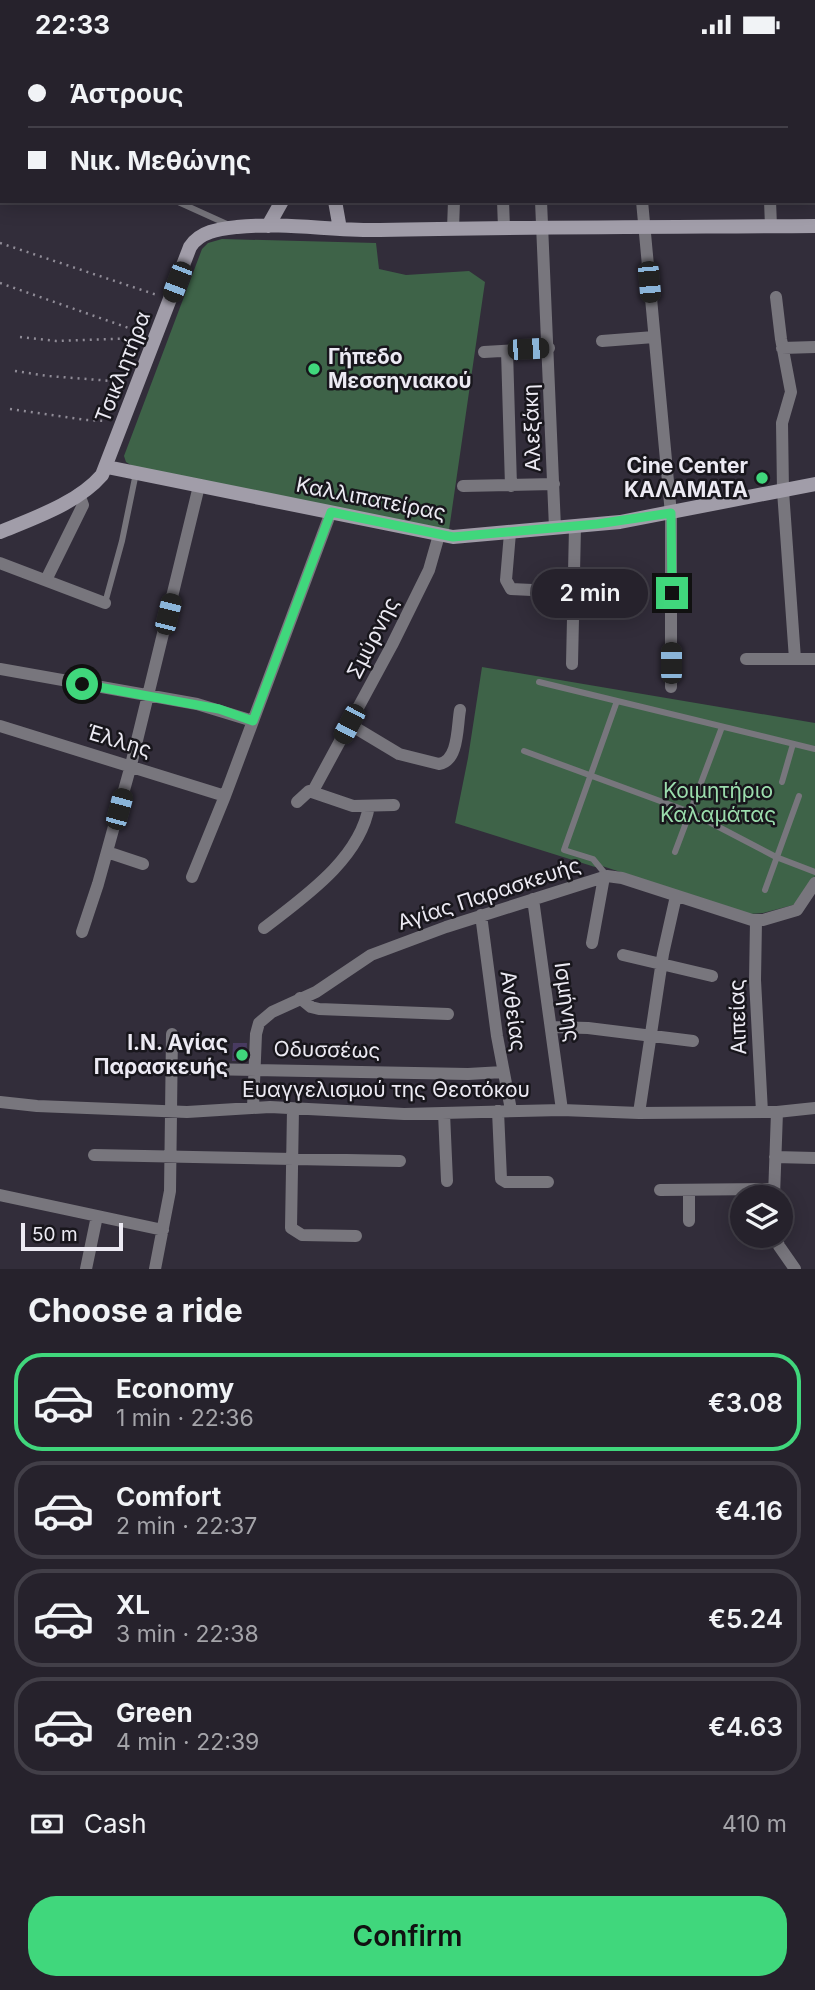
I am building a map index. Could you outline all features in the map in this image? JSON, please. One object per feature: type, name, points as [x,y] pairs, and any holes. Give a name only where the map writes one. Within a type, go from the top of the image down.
[{"type":"street","points":[[268,226],[280,203]]},
{"type":"street","points":[[335,203],[340,229]]},
{"type":"street","points":[[453,229],[454,203]]},
{"type":"street","points":[[503,203],[504,228]]},
{"type":"street","name":"Αλεξάκη","points":[[541,203],[555,528]]},
{"type":"street","points":[[642,203],[671,513],[671,687]]},
{"type":"street","points":[[770,203],[771,226]]},
{"type":"street","points":[[235,227],[453,229],[815,226]]},
{"type":"street","name":"Τσικλητήρα","points":[[107,467],[193,242],[205,234],[235,227]]},
{"type":"street","points":[[776,297],[782,348],[792,392],[782,423],[783,491],[795,659]]},
{"type":"street","points":[[603,341],[654,337]]},
{"type":"street","points":[[782,348],[815,347]]},
{"type":"street","points":[[484,352],[549,348]]},
{"type":"street","points":[[507,351],[511,486]]},
{"type":"street","points":[[0,531],[79,494],[98,480],[107,467]]},
{"type":"street","name":"Καλλιπατείρας","points":[[107,467],[453,537],[575,527],[671,513],[815,484]]},
{"type":"street","points":[[463,486],[554,484]]},
{"type":"street","points":[[82,932],[131,765],[199,486]]},
{"type":"street","points":[[46,580],[83,505],[79,494]]},
{"type":"street","points":[[192,877],[331,512]]},
{"type":"street","points":[[572,664],[575,527]]},
{"type":"street","points":[[510,533],[506,580],[511,589],[574,591]]},
{"type":"street","name":"Σμύρνης","points":[[313,791],[429,570],[439,535]]},
{"type":"street","points":[[0,563],[105,603]]},
{"type":"street","points":[[746,659],[815,659]]},
{"type":"street","points":[[0,669],[219,709],[253,721]]},
{"type":"street","points":[[349,724],[399,754],[439,764],[445,763],[452,756],[460,710]]},
{"type":"street","name":"Έλλης","points":[[0,726],[225,796]]},
{"type":"street","points":[[297,802],[306,792],[313,791],[344,804],[394,804]]},
{"type":"street","points":[[264,928],[314,888],[347,852],[365,824],[369,806]]},
{"type":"street","points":[[107,852],[143,864]]},
{"type":"street","points":[[592,943],[605,876]]},
{"type":"street","name":"Αγίας Παρασκευής","points":[[253,1107],[256,1031],[259,1023],[280,1006],[330,984],[371,955],[481,915],[605,876],[622,878],[755,921]]},
{"type":"street","points":[[755,921],[797,910],[815,883]]},
{"type":"street","points":[[639,1113],[662,964],[676,896]]},
{"type":"street","name":"Ισμήνης","points":[[533,899],[562,1110]]},
{"type":"street","name":"Ανθείας","points":[[481,915],[503,1072],[501,1179],[506,1182],[548,1182]]},
{"type":"street","name":"Αιπείας","points":[[755,921],[755,980],[762,1112]]},
{"type":"street","points":[[624,955],[712,976]]},
{"type":"street","points":[[300,998],[313,1008],[319,1009],[448,1014]]},
{"type":"street","points":[[551,1027],[588,1028],[693,1041]]},
{"type":"street","points":[[156,1269],[170,1191],[172,1034]]},
{"type":"street","name":"Οδυσσέως","points":[[149,1067],[468,1074],[503,1072]]},
{"type":"street","name":"Ευαγγελισμού της Θεοτόκου","points":[[0,1102],[37,1107],[171,1112],[253,1107],[372,1113],[562,1110],[639,1113],[777,1112],[815,1108]]},
{"type":"street","points":[[293,1109],[291,1228],[302,1235],[356,1236]]},
{"type":"street","points":[[774,1185],[777,1112]]},
{"type":"street","points":[[444,1113],[447,1181]]},
{"type":"street","points":[[94,1155],[400,1161]]},
{"type":"street","points":[[775,1157],[815,1158]]},
{"type":"street","points":[[660,1190],[730,1192]]},
{"type":"street","points":[[689,1191],[689,1221]]},
{"type":"street","points":[[0,1195],[163,1230]]},
{"type":"street","points":[[86,1269],[97,1216]]},
{"type":"street","points":[[780,1248],[795,1269]]},
{"type":"lane","points":[[181,203],[235,227]]},
{"type":"lane","points":[[105,603],[122,541],[136,473]]},
{"type":"lane","points":[[539,682],[815,749]]},
{"type":"lane","points":[[605,876],[593,859],[564,850],[617,701]]},
{"type":"lane","points":[[675,852],[722,727]]},
{"type":"lane","points":[[782,782],[793,744]]},
{"type":"lane","points":[[524,751],[691,812],[776,857],[815,872]]},
{"type":"lane","points":[[765,890],[799,796]]},
{"type":"path","points":[[0,243],[170,300]]},
{"type":"path","points":[[0,283],[156,338]]},
{"type":"path","points":[[20,337],[57,341],[156,338]]},
{"type":"path","points":[[15,371],[139,384]]},
{"type":"path","points":[[10,409],[86,420],[124,422]]},
{"type":"green space","name":"Γήπεδο Μεσσηνιακού","points":[[222,239],[376,243],[379,269],[406,275],[469,271],[485,282],[449,530],[134,467],[126,462],[124,456],[202,249],[208,243]]},
{"type":"green space","name":"Κοιμητήριο Καλαμάτας","points":[[482,667],[815,723],[815,876],[801,899],[793,905],[750,914],[602,866],[595,867],[455,823]]},
{"type":"building","points":[[233,1043],[247,1043],[246,1061],[232,1061]]},
{"type":"place","name":"Γήπεδο Μεσσηνιακού","points":[[314,369]]},
{"type":"place","name":"Cine Center ΚΑΛΑΜΑΤΑ","points":[[762,478]]},
{"type":"place","name":"Ι.Ν. Αγίας Παρασκευής","points":[[242,1055]]},
{"type":"route","points":[[82,684],[219,709],[253,721],[331,512],[453,537],[635,520],[671,513],[672,593]]}]
